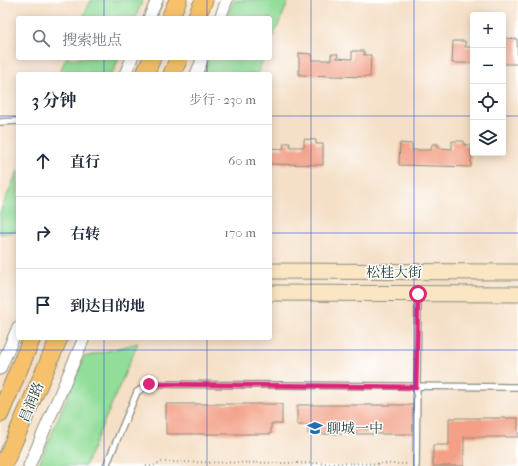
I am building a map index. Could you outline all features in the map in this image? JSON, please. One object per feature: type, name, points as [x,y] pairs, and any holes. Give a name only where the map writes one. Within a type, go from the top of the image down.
[{"type":"main road","points":[[171,16],[178,0]]},
{"type":"main road","points":[[197,16],[204,0]]},
{"type":"main road","points":[[147,72],[151,60]]},
{"type":"main road","points":[[173,72],[178,60]]},
{"type":"main road","name":"松桂大街","points":[[272,271],[518,272]]},
{"type":"main road","name":"松桂大街","points":[[272,293],[518,294]]},
{"type":"main road","name":"昌润路","points":[[0,414],[31,340]]},
{"type":"main road","name":"昌润路","points":[[4,466],[58,340]]},
{"type":"street","points":[[150,16],[157,0]]},
{"type":"street","points":[[221,16],[227,0]]},
{"type":"street","points":[[126,72],[131,60]]},
{"type":"street","points":[[197,72],[202,60]]},
{"type":"street","points":[[0,369],[16,332]]},
{"type":"street","points":[[29,466],[83,340]]},
{"type":"lane","points":[[0,122],[16,121]]},
{"type":"lane","points":[[416,465],[418,294]]},
{"type":"lane","points":[[106,466],[137,392],[149,384],[518,387]]},
{"type":"path","points":[[146,466],[154,466],[161,462],[416,465]]},
{"type":"green space","points":[[91,0],[143,0],[136,16],[84,16]]},
{"type":"green space","points":[[234,0],[289,0],[272,39],[272,16],[228,16]]},
{"type":"green space","points":[[65,60],[118,60],[113,72],[60,72]]},
{"type":"green space","points":[[209,60],[263,60],[258,72],[204,72]]},
{"type":"green space","points":[[16,175],[16,231],[0,234],[0,212]]},
{"type":"green space","points":[[138,343],[85,466],[38,466],[84,357]]},
{"type":"building","points":[[506,38],[517,39],[518,64],[506,64]]},
{"type":"building","points":[[453,41],[465,41],[465,47],[470,47],[470,63],[452,63]]},
{"type":"building","points":[[352,51],[364,51],[364,55],[371,55],[370,77],[299,75],[299,53],[312,54],[312,60],[331,60],[331,54],[338,54],[337,58],[352,59]]},
{"type":"building","points":[[304,139],[316,140],[316,144],[323,144],[323,165],[272,164],[272,148],[283,149],[284,143],[290,143],[290,147],[304,147]]},
{"type":"building","points":[[452,141],[464,141],[464,145],[470,145],[471,167],[399,165],[400,143],[412,144],[412,150],[431,150],[432,144],[438,144],[438,148],[452,149]]},
{"type":"building","points":[[166,404],[282,404],[282,424],[271,424],[271,434],[166,434]]},
{"type":"building","points":[[297,405],[413,405],[413,434],[308,434],[308,425],[297,425]]},
{"type":"building","points":[[449,418],[518,418],[518,437],[464,437],[464,466],[433,466],[433,445],[449,445]]},
{"type":"place","name":"聊城一中","points":[[315,428]]},
{"type":"route","points":[[149,384],[416,387],[418,294]]}]
